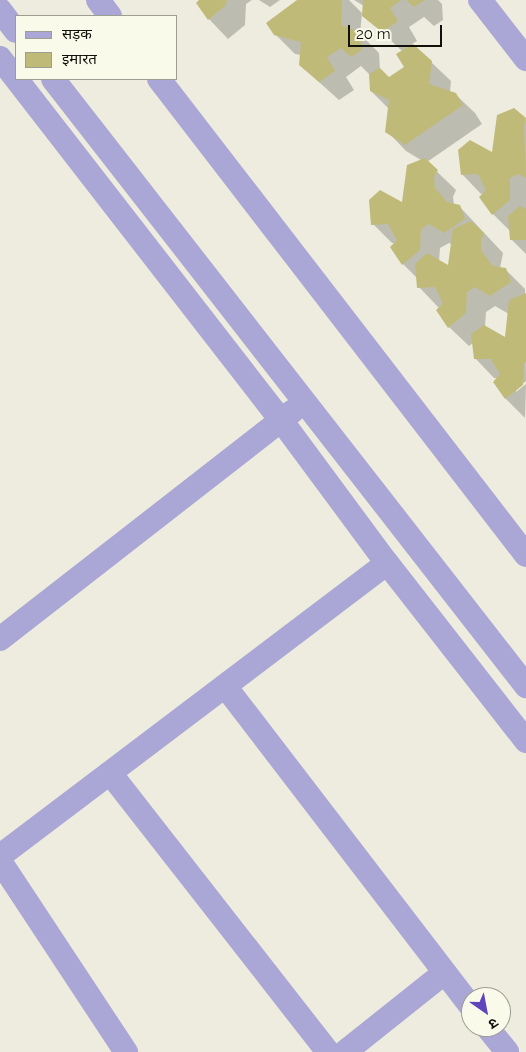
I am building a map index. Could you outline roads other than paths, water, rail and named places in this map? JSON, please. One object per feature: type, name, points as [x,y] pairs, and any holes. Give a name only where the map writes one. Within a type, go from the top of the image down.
[{"type":"street","points":[[98,0],[109,15]]},
{"type":"street","points":[[480,0],[526,59]]},
{"type":"street","points":[[0,10],[15,30]]},
{"type":"street","points":[[0,58],[15,77]]},
{"type":"street","points":[[17,80],[281,420],[387,563],[526,741]]},
{"type":"street","points":[[54,80],[526,686]]},
{"type":"street","points":[[159,80],[526,555]]},
{"type":"street","points":[[0,639],[304,402]]},
{"type":"street","points":[[0,856],[387,563]]},
{"type":"street","points":[[225,686],[461,994]]},
{"type":"street","points":[[110,773],[328,1052]]},
{"type":"street","points":[[0,861],[126,1052]]},
{"type":"street","points":[[344,1052],[444,973]]},
{"type":"street","points":[[495,1037],[507,1052]]}]
